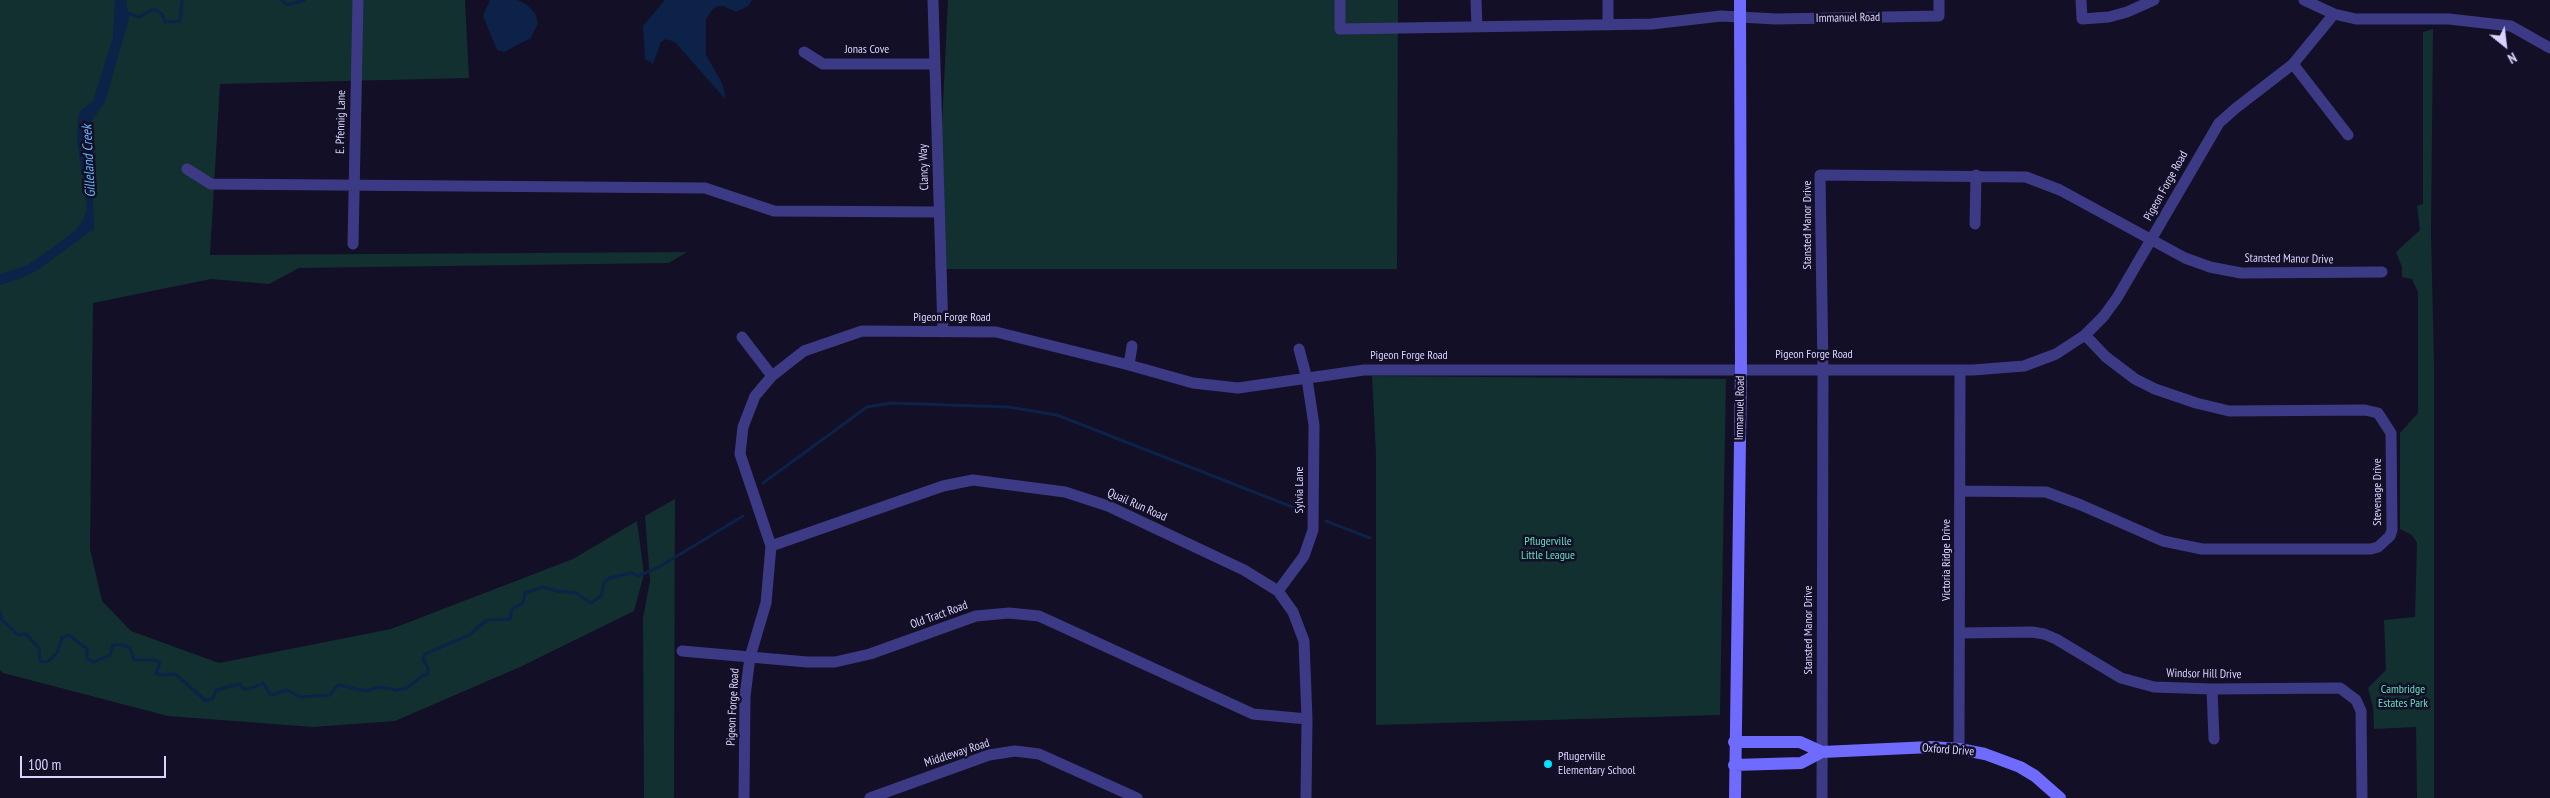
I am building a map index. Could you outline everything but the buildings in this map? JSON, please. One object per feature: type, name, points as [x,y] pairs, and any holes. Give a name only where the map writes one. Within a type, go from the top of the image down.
[{"type":"street","name":"E. Pfennig Lane","points":[[354,244],[358,0]]},
{"type":"street","name":"Clancy Way","points":[[933,0],[943,332]]},
{"type":"street","points":[[1340,0],[1340,29],[1652,24],[1721,16],[1740,17]]},
{"type":"street","points":[[1476,0],[1477,27]]},
{"type":"street","points":[[1608,0],[1608,25]]},
{"type":"street","name":"Immanuel Road","points":[[1734,798],[1740,369],[1740,0]]},
{"type":"street","name":"Immanuel Road","points":[[1740,17],[1776,19],[1939,16],[1939,0]]},
{"type":"street","points":[[2081,0],[2082,19],[2109,17],[2127,12],[2154,0]]},
{"type":"street","points":[[2304,0],[2334,14],[2356,18],[2449,19],[2491,22],[2511,26],[2550,48]]},
{"type":"street","name":"Pigeon Forge Road","points":[[744,798],[745,696],[750,657],[766,603],[771,546],[740,454],[743,428],[756,396],[772,376],[804,351],[862,331],[996,332],[1129,364],[1193,383],[1238,388],[1364,370],[1995,370],[2024,366],[2056,354],[2085,335],[2103,317],[2117,298],[2202,150],[2219,124],[2236,108],[2294,64],[2334,14]]},
{"type":"street","name":"Jonas Cove","points":[[804,52],[823,64],[934,64]]},
{"type":"street","points":[[2294,64],[2348,135]]},
{"type":"street","points":[[187,169],[211,184],[705,188],[774,211],[939,212]]},
{"type":"street","name":"Stansted Manor Drive","points":[[1822,798],[1823,369],[1820,175],[2026,177],[2060,190],[2151,241],[2185,258],[2210,267],[2241,273],[2382,272]]},
{"type":"street","points":[[1975,224],[1976,176]]},
{"type":"street","name":"Stevenage Drive","points":[[1960,491],[2046,492],[2081,504],[2163,541],[2202,549],[2372,549],[2378,547],[2390,536],[2392,530],[2392,433],[2378,413],[2365,410],[2229,411],[2196,403],[2135,379],[2106,357],[2085,335]]},
{"type":"street","points":[[742,337],[772,376]]},
{"type":"street","points":[[1129,364],[1132,346]]},
{"type":"street","name":"Sylvia Lane","points":[[1278,591],[1304,556],[1313,530],[1314,425],[1307,379],[1299,349]]},
{"type":"street","name":"Victoria Ridge Drive","points":[[1959,749],[1960,370]]},
{"type":"street","name":"Quail Run Road","points":[[771,546],[943,486],[973,480],[1006,482],[1065,492],[1108,506],[1244,570],[1278,591],[1293,612],[1304,641],[1307,719],[1306,798]]},
{"type":"street","name":"Old Tract Road","points":[[682,651],[835,662],[870,654],[976,616],[1009,613],[1039,616],[1253,714],[1307,719]]},
{"type":"street","name":"Windsor Hill Drive","points":[[1960,633],[2032,632],[2044,634],[2056,639],[2121,678],[2154,687],[2212,689],[2340,688],[2349,692],[2356,700],[2361,711],[2362,798]]},
{"type":"street","points":[[2212,689],[2214,739]]},
{"type":"street","points":[[1734,742],[1800,742],[1822,752]]},
{"type":"street","name":"Oxford Drive","points":[[1822,752],[1931,748],[1959,749],[1985,754],[2020,767],[2060,798]]},
{"type":"street","name":"Middleway Road","points":[[870,798],[989,755],[1015,751],[1039,754],[1137,798]]},
{"type":"street","points":[[1734,765],[1800,763],[1822,752]]},
{"type":"green space","points":[[0,0],[465,0],[469,78],[220,84],[210,255],[687,252],[669,263],[299,268],[269,284],[211,279],[93,303],[90,549],[102,601],[131,631],[219,663],[391,629],[573,559],[637,521],[644,574],[634,611],[520,667],[395,721],[313,727],[168,716],[3,673],[0,670]]},
{"type":"green space","points":[[948,0],[1398,0],[1397,269],[935,269]]},
{"type":"green space","name":"Cambridge Estates Park","points":[[2433,29],[2431,235],[2434,363],[2434,798],[2417,798],[2416,727],[2374,729],[2373,707],[2368,688],[2386,670],[2384,620],[2415,617],[2417,543],[2412,535],[2400,529],[2400,433],[2418,413],[2418,292],[2412,279],[2402,277],[2402,267],[2396,252],[2420,230],[2417,206],[2423,204],[2423,32]]},
{"type":"green space","name":"Pflugerville Little League","points":[[1372,376],[1726,379],[1720,715],[1376,725],[1376,455]]},
{"type":"green space","points":[[675,499],[674,798],[644,798],[643,618],[650,581],[645,516]]},
{"type":"water","name":"Gilleland Creek","points":[[115,0],[126,0],[129,19],[105,102],[90,123],[94,229],[36,271],[0,285],[0,274],[27,265],[48,251],[75,231],[84,218],[87,208],[77,140],[78,118],[80,111],[93,101],[113,37]]},
{"type":"water","points":[[490,0],[517,0],[526,4],[535,13],[538,23],[531,38],[504,52],[497,50],[483,16]]},
{"type":"water","points":[[665,0],[752,0],[748,6],[736,12],[723,6],[718,6],[712,10],[706,19],[706,55],[722,83],[726,100],[675,42],[666,39],[661,42],[653,64],[645,59],[643,26]]},
{"type":"waterway","points":[[124,12],[139,17],[151,10],[156,10],[162,14],[165,22],[180,21],[182,0]]},
{"type":"waterway","points":[[282,0],[287,5],[305,0]]},
{"type":"waterway","points":[[763,483],[867,407],[891,403],[1008,407],[1057,415],[1300,510]]},
{"type":"waterway","points":[[0,612],[2,620],[18,635],[26,634],[39,648],[40,661],[47,662],[57,653],[62,638],[69,635],[87,649],[87,659],[94,662],[110,655],[113,645],[122,645],[130,648],[134,660],[155,660],[160,663],[156,673],[161,675],[175,674],[206,701],[213,698],[216,690],[240,684],[243,689],[253,688],[263,683],[271,695],[287,690],[301,697],[330,695],[338,685],[366,691],[379,687],[396,690],[407,688],[422,676],[428,674],[428,668],[423,659],[425,654],[469,635],[487,620],[510,619],[512,609],[523,603],[525,593],[543,587],[556,591],[576,593],[591,603],[601,596],[604,583],[609,578],[632,573],[638,576],[659,567],[743,516]]},
{"type":"waterway","points":[[1326,521],[1370,538]]},
{"type":"place","name":"Pflugerville Elementary School","points":[[1548,764]]}]
